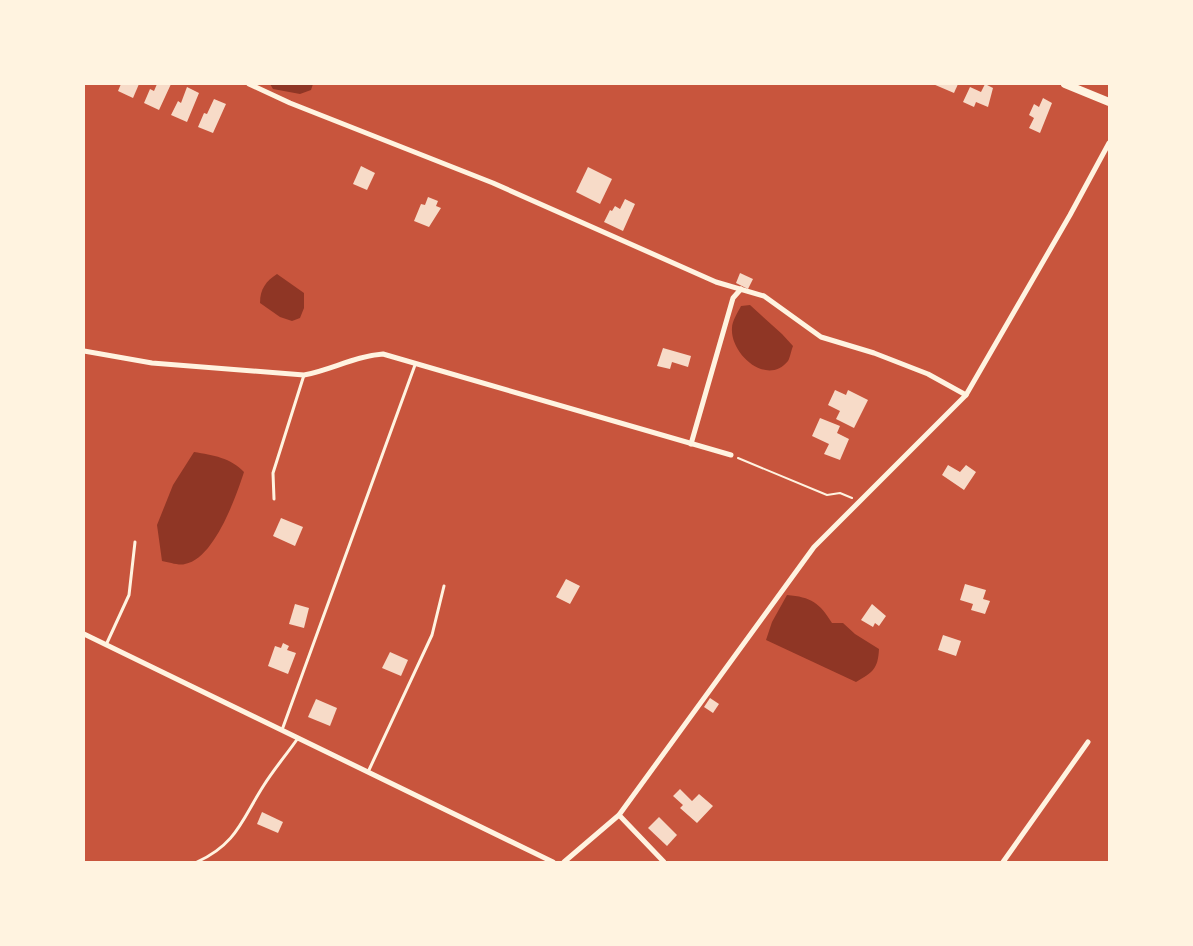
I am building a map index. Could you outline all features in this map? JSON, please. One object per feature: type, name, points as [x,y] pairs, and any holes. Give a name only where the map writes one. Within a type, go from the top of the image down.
[{"type":"street","points":[[249,84],[290,103],[492,183],[716,282],[764,296],[821,337],[874,353],[928,374],[966,395]]},
{"type":"street","points":[[1065,84],[1109,102]]},
{"type":"street","points":[[564,862],[619,815],[814,547],[966,395],[1070,215],[1109,142]]},
{"type":"street","points":[[691,444],[733,298],[741,289]]},
{"type":"street","points":[[84,351],[152,363],[304,375],[320,372],[367,355],[383,354],[731,455]]},
{"type":"street","points":[[84,634],[553,862]]},
{"type":"street","points":[[1003,862],[1088,742]]},
{"type":"street","points":[[619,815],[664,862]]},
{"type":"lane","points":[[282,730],[416,364]]},
{"type":"lane","points":[[274,498],[273,473],[304,375]]},
{"type":"lane","points":[[106,645],[129,594],[134,542]]},
{"type":"lane","points":[[368,772],[432,635],[444,586]]},
{"type":"lane","points":[[197,862],[225,846],[238,829],[264,785],[298,738]]},
{"type":"path","points":[[731,455],[827,494],[840,493],[859,501]]},
{"type":"shaded area","points":[[270,84],[313,84],[311,90],[300,94],[273,89]]},
{"type":"shaded area","points":[[277,274],[304,293],[304,308],[300,318],[292,321],[280,317],[260,303],[264,286]]},
{"type":"shaded area","points":[[750,305],[793,346],[788,361],[779,368],[761,369],[743,357],[737,348],[733,338],[733,322],[741,306]]},
{"type":"shaded area","points":[[194,452],[227,460],[244,472],[222,526],[205,551],[196,560],[185,564],[162,561],[157,525],[173,485]]},
{"type":"shaded area","points":[[787,595],[809,599],[823,610],[832,623],[843,623],[855,634],[879,649],[874,669],[856,682],[766,640],[772,622]]},
{"type":"building","points":[[121,84],[139,84],[133,98],[118,91]]},
{"type":"building","points":[[157,84],[171,84],[159,110],[144,103],[150,89],[154,91]]},
{"type":"building","points":[[933,84],[958,84],[954,93]]},
{"type":"building","points":[[985,84],[993,88],[988,107],[976,102],[974,107],[963,102],[970,87],[981,92]]},
{"type":"building","points":[[187,87],[199,93],[187,122],[171,115],[178,101],[181,103]]},
{"type":"building","points":[[1043,98],[1052,103],[1040,133],[1029,128],[1034,118],[1029,115],[1034,104],[1039,107]]},
{"type":"building","points":[[214,99],[226,104],[213,133],[198,127],[204,113],[207,114]]},
{"type":"building","points":[[361,166],[375,173],[367,190],[353,184]]},
{"type":"building","points":[[588,167],[612,179],[600,204],[576,192]]},
{"type":"building","points":[[428,197],[438,201],[436,206],[441,208],[429,227],[414,221],[421,204],[425,205]]},
{"type":"building","points":[[625,199],[635,204],[623,231],[604,222],[610,210],[612,211],[615,206],[620,209]]},
{"type":"building","points":[[740,273],[753,279],[748,289],[736,283]]},
{"type":"building","points":[[663,348],[691,356],[688,367],[672,362],[670,369],[657,366]]},
{"type":"building","points":[[835,390],[846,395],[848,390],[868,400],[854,428],[836,419],[840,411],[828,405]]},
{"type":"building","points":[[820,418],[840,426],[837,433],[849,439],[840,460],[824,454],[829,444],[812,436]]},
{"type":"building","points":[[948,465],[960,472],[966,465],[976,472],[964,490],[942,475]]},
{"type":"building","points":[[281,518],[303,527],[295,546],[273,536]]},
{"type":"building","points":[[566,579],[580,586],[570,604],[556,597]]},
{"type":"building","points":[[965,584],[986,590],[983,599],[990,601],[985,614],[971,610],[973,604],[960,600]]},
{"type":"building","points":[[295,604],[309,608],[304,628],[289,624]]},
{"type":"building","points":[[872,604],[886,616],[879,626],[875,623],[873,627],[861,620]]},
{"type":"building","points":[[943,635],[961,641],[956,656],[938,650]]},
{"type":"building","points":[[283,643],[289,646],[287,650],[296,653],[288,674],[268,666],[275,646],[281,648]]},
{"type":"building","points":[[390,652],[408,660],[401,676],[382,668]]},
{"type":"building","points":[[710,698],[719,704],[713,713],[704,707]]},
{"type":"building","points":[[316,699],[337,708],[330,726],[308,717]]},
{"type":"building","points":[[680,789],[692,801],[699,794],[713,806],[697,823],[680,808],[683,805],[673,796]]},
{"type":"building","points":[[262,812],[283,822],[278,833],[257,824]]},
{"type":"building","points":[[659,817],[677,835],[667,846],[648,828]]}]
